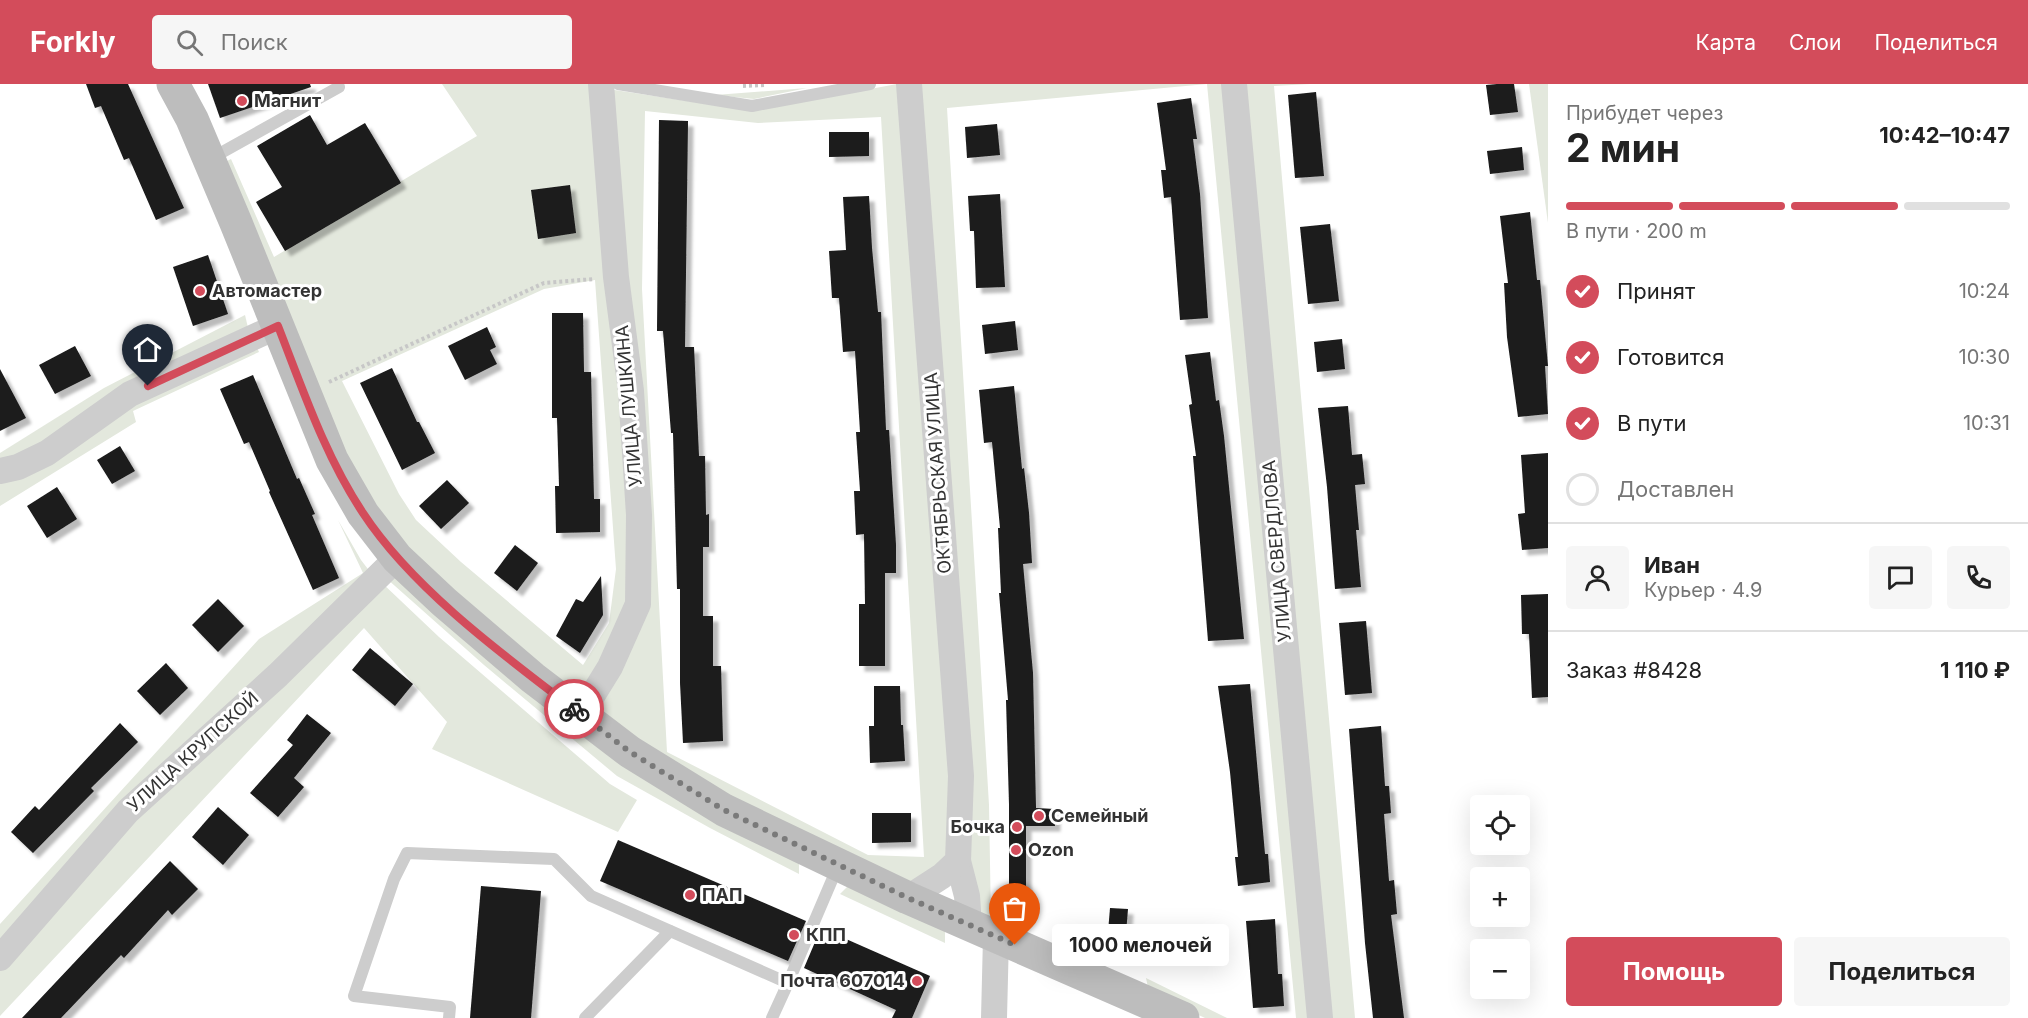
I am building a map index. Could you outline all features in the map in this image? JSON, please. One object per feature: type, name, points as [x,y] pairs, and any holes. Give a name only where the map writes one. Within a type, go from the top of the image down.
[{"type":"main road","points":[[173,84],[192,119],[337,469],[363,514],[397,558],[486,640],[630,752],[724,810],[908,898],[1183,1018]]},
{"type":"street","name":"УЛИЦА ЛУШКИНА","points":[[581,714],[610,667],[638,604],[639,504],[630,391],[616,277],[601,84]]},
{"type":"street","name":"ОКТЯБРЬСКАЯ УЛИЦА","points":[[909,84],[961,776],[958,861],[967,896],[982,931],[994,1018]]},
{"type":"street","name":"УЛИЦА СВЕРДЛОВА","points":[[1234,84],[1320,1018]]},
{"type":"street","points":[[0,471],[18,467],[47,453],[130,394],[278,326]]},
{"type":"street","name":"УЛИЦА КРУПСКОЙ","points":[[0,958],[128,810],[278,675],[397,558]]},
{"type":"street","points":[[908,898],[942,876],[958,861]]},
{"type":"lane","points":[[618,84],[752,106],[870,84]]},
{"type":"lane","points":[[209,160],[339,87]]},
{"type":"lane","points":[[449,1018],[450,1007],[354,996],[394,879],[407,853],[554,859],[591,896],[788,983]]},
{"type":"lane","points":[[772,1018],[839,865]]},
{"type":"lane","points":[[585,1018],[670,931]]},
{"type":"path","points":[[304,393],[544,284],[616,277]]},
{"type":"shaded area","points":[[442,84],[592,84],[631,495],[630,604],[589,684],[572,692],[415,561],[342,455],[223,163],[231,159],[274,257],[477,136]],"holes":[[[595,280],[616,569],[609,623],[583,665],[461,562],[416,520],[399,494],[342,381],[544,289]]]},
{"type":"shaded area","points":[[897,84],[953,776],[951,855],[917,880],[900,883],[730,802],[601,717],[599,702],[645,604],[608,89],[753,111]],"holes":[[[645,111],[758,123],[881,117],[924,857],[868,855],[667,752],[642,289]]]},
{"type":"shaded area","points":[[914,84],[1207,84],[947,108],[989,805],[991,921],[982,915],[967,857]]},
{"type":"shaded area","points":[[1207,84],[1227,84],[1316,1018],[1296,1018]]},
{"type":"shaded area","points":[[1240,84],[1310,84],[1274,86],[1355,1018],[1330,1018]]},
{"type":"shaded area","points":[[1529,84],[1548,84],[1548,223]]},
{"type":"shaded area","points":[[807,88],[754,99],[715,95]]},
{"type":"shaded area","points":[[245,315],[249,332],[47,445],[0,464],[0,453],[104,388]]},
{"type":"shaded area","points":[[255,343],[259,352],[133,411],[136,422],[0,506],[0,479],[132,401]]},
{"type":"shaded area","points":[[338,520],[371,573],[0,948],[0,924],[259,639],[363,573]]},
{"type":"shaded area","points":[[398,576],[799,859],[799,874],[617,776],[484,665],[386,578]]},
{"type":"shaded area","points":[[381,582],[439,637],[610,784],[637,800],[618,832],[432,749],[447,722],[364,628],[0,1016],[0,968],[136,812]]},
{"type":"shaded area","points":[[852,882],[945,925],[945,943],[840,894]]},
{"type":"shaded area","points":[[1146,978],[1227,1018],[1205,1018],[1149,992]]},
{"type":"building","points":[[86,84],[128,84],[184,208],[156,220],[129,158],[124,160],[101,106],[95,108]]},
{"type":"building","name":"Магнит","points":[[208,84],[310,84],[311,87],[220,118]]},
{"type":"building","points":[[1514,84],[1518,112],[1490,115],[1486,85]]},
{"type":"building","points":[[1316,92],[1324,176],[1295,178],[1288,95]]},
{"type":"building","points":[[1191,98],[1197,139],[1193,139],[1200,194],[1208,318],[1180,320],[1171,197],[1164,198],[1161,170],[1166,170],[1157,103]]},
{"type":"building","points":[[310,115],[327,145],[365,123],[401,183],[285,251],[256,202],[282,187],[257,146]]},
{"type":"building","points":[[659,120],[688,121],[685,347],[694,347],[699,456],[705,456],[709,547],[703,547],[703,616],[713,616],[713,666],[721,666],[723,741],[683,743],[680,683],[680,589],[677,589],[673,433],[671,433],[663,331],[657,331]]},
{"type":"building","points":[[997,124],[1000,155],[967,158],[965,127]]},
{"type":"building","points":[[829,132],[869,132],[869,156],[829,157]]},
{"type":"building","points":[[1522,147],[1524,170],[1490,174],[1487,151]]},
{"type":"building","points":[[570,185],[576,233],[538,239],[531,190]]},
{"type":"building","points":[[1000,194],[1005,287],[976,288],[974,231],[970,231],[968,196]]},
{"type":"building","points":[[869,196],[878,312],[881,312],[886,430],[889,430],[896,545],[896,573],[885,573],[885,666],[859,666],[859,604],[865,604],[864,534],[856,535],[854,491],[860,491],[856,432],[860,432],[855,351],[843,352],[839,298],[832,298],[829,251],[846,250],[843,197]]},
{"type":"building","points":[[1530,212],[1537,280],[1540,280],[1548,366],[1545,366],[1548,414],[1518,417],[1507,337],[1504,283],[1508,283],[1500,216]]},
{"type":"building","points":[[1330,224],[1339,301],[1308,304],[1300,227]]},
{"type":"building","name":"Автомастер","points":[[208,255],[228,314],[193,326],[173,267]]},
{"type":"building","points":[[552,313],[583,313],[584,372],[591,372],[594,499],[600,499],[600,532],[556,533],[555,486],[559,486],[557,418],[552,418]]},
{"type":"building","points":[[1015,321],[1018,350],[985,354],[982,325]]},
{"type":"building","points":[[487,327],[496,347],[490,350],[497,364],[465,380],[448,346]]},
{"type":"building","points":[[1342,339],[1345,369],[1317,372],[1314,342]]},
{"type":"building","points":[[75,346],[91,376],[55,394],[39,365]]},
{"type":"building","points":[[1210,352],[1216,401],[1219,400],[1224,436],[1244,639],[1208,641],[1193,456],[1196,456],[1189,405],[1192,404],[1185,355]]},
{"type":"building","points":[[392,368],[417,422],[435,453],[402,470],[360,383]]},
{"type":"building","points":[[0,369],[26,418],[0,431]]},
{"type":"building","points":[[253,375],[297,479],[299,478],[315,514],[312,515],[339,578],[313,590],[249,442],[244,444],[220,389]]},
{"type":"building","points":[[1014,386],[1029,513],[1032,563],[1023,564],[1033,673],[1036,808],[1055,809],[1055,826],[1026,826],[1026,905],[1009,905],[1006,700],[1008,700],[999,593],[1001,593],[998,528],[1000,528],[992,442],[984,443],[979,390]]},
{"type":"building","points":[[1348,406],[1352,455],[1362,454],[1365,484],[1355,485],[1361,587],[1335,589],[1318,408]]},
{"type":"building","points":[[120,446],[135,471],[112,484],[97,460]]},
{"type":"building","points":[[1548,453],[1548,548],[1522,550],[1518,514],[1525,513],[1521,455]]},
{"type":"building","points":[[447,480],[469,503],[441,529],[419,506]]},
{"type":"building","points":[[57,487],[77,519],[47,538],[27,506]]},
{"type":"building","points":[[515,545],[538,563],[517,591],[494,573]]},
{"type":"building","points":[[601,576],[603,615],[580,653],[556,636],[576,599],[583,602]]},
{"type":"building","points":[[1548,594],[1548,697],[1532,698],[1529,634],[1522,634],[1521,595]]},
{"type":"building","points":[[218,599],[244,626],[218,652],[192,625]]},
{"type":"building","points":[[1366,621],[1372,693],[1345,695],[1339,623]]},
{"type":"building","points":[[370,648],[413,684],[395,706],[352,670]]},
{"type":"building","points":[[166,663],[188,688],[160,715],[137,691]]},
{"type":"building","points":[[1250,684],[1265,854],[1268,854],[1270,882],[1238,886],[1235,857],[1238,857],[1230,772],[1218,686]]},
{"type":"building","points":[[874,686],[900,686],[905,761],[870,763],[869,726],[874,726]]},
{"type":"building","points":[[307,714],[331,733],[294,778],[304,787],[278,817],[250,793],[293,745],[287,740]]},
{"type":"building","points":[[120,723],[138,742],[91,788],[94,791],[33,853],[11,832],[35,806],[39,810]]},
{"type":"building","points":[[1381,726],[1385,786],[1389,786],[1391,813],[1384,814],[1389,881],[1394,880],[1397,914],[1391,915],[1404,1018],[1373,1018],[1365,943],[1349,729]]},
{"type":"building","points":[[218,807],[249,835],[223,865],[192,837]]},
{"type":"building","points":[[872,813],[911,813],[911,842],[872,843]]},
{"type":"building","name":"ПАП","points":[[618,840],[806,921],[788,961],[600,881]]},
{"type":"building","points":[[170,861],[198,889],[172,915],[168,910],[124,958],[121,955],[61,1018],[22,1018]]},
{"type":"building","points":[[481,886],[541,891],[531,1018],[470,1018]]},
{"type":"building","points":[[1110,908],[1128,909],[1124,957],[1106,956]]},
{"type":"building","points":[[1275,919],[1278,974],[1282,974],[1284,1006],[1253,1008],[1246,921]]},
{"type":"building","points":[[821,928],[930,976],[912,1018],[892,1018],[896,1010],[804,968]]},
{"type":"way so far","points":[[574,709],[630,752],[724,810],[908,898],[1015,945]]},
{"type":"place","name":"Магнит","points":[[242,101]]},
{"type":"place","name":"Автомастер","points":[[200,291]]},
{"type":"place","name":"Семейный","points":[[1039,816]]},
{"type":"place","name":"Бочка","points":[[1017,827]]},
{"type":"place","name":"Ozon","points":[[1016,850]]},
{"type":"place","name":"ПАП","points":[[690,895]]},
{"type":"place","name":"КПП","points":[[794,935]]},
{"type":"place","name":"1000 мелочей","points":[[1015,945]]},
{"type":"place","name":"Почта 607014","points":[[917,981]]},
{"type":"route","points":[[148,386],[278,326],[332,460],[363,514],[397,558],[486,640],[574,709]]}]
